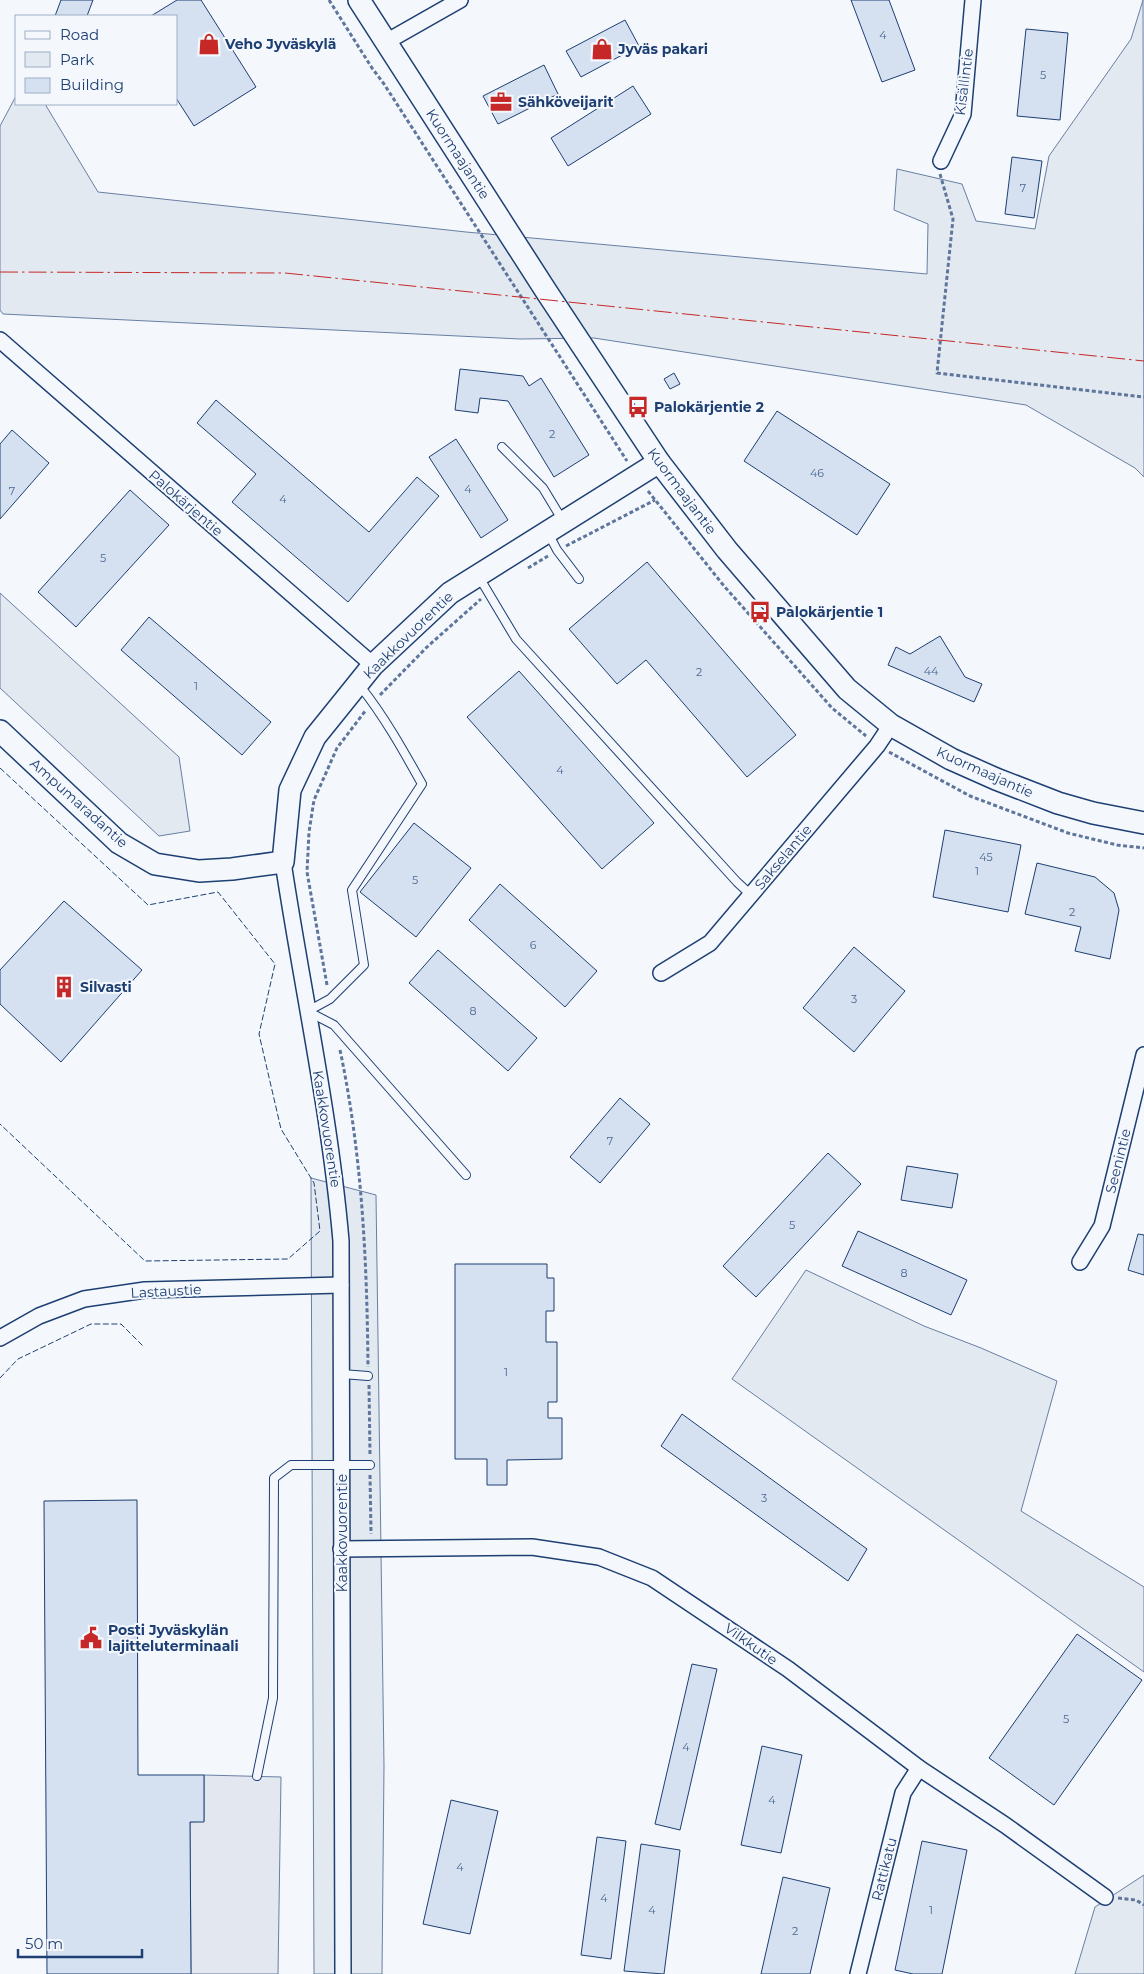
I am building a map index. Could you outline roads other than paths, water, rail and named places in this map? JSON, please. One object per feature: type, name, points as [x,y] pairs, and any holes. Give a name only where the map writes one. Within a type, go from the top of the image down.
[{"type":"street","name":"Kuormaajantie","points":[[359,0],[546,291],[659,462],[705,523],[791,626],[847,689],[891,725],[951,759],[1058,803],[1093,813],[1144,823]]},
{"type":"street","points":[[386,42],[460,0]]},
{"type":"street","name":"Kisällintie","points":[[941,160],[963,114],[973,0]]},
{"type":"street","name":"Palokärjentie","points":[[0,340],[372,665]]},
{"type":"street","name":"Kaakkovuorentie","points":[[344,1974],[341,1241],[338,1199],[283,862],[290,790],[314,737],[372,665],[450,594],[483,584],[555,526],[659,462]]},
{"type":"street","name":"Sakselantie","points":[[661,973],[710,944],[877,746],[891,725]]},
{"type":"street","name":"Ampumaradantie","points":[[0,731],[119,843],[155,864],[199,871],[232,869],[283,862]]},
{"type":"street","name":"Seenintie","points":[[1080,1262],[1102,1226],[1144,1055]]},
{"type":"street","name":"Lastaustie","points":[[0,1338],[39,1316],[84,1299],[145,1290],[341,1285]]},
{"type":"street","name":"Vilkkutie","points":[[341,1549],[532,1547],[599,1557],[652,1578],[788,1670],[919,1768],[1004,1825],[1105,1897]]},
{"type":"street","name":"Rattikatu","points":[[858,1974],[903,1793],[919,1768]]},
{"type":"lane","points":[[502,447],[543,488],[555,526],[557,550],[579,580]]},
{"type":"lane","points":[[483,584],[516,639],[737,882],[751,895]]},
{"type":"lane","points":[[308,1011],[330,999],[364,965],[352,890],[422,784],[400,744],[373,702],[358,684]]},
{"type":"lane","points":[[308,1011],[334,1025],[466,1175]]},
{"type":"lane","points":[[342,1374],[368,1376]]},
{"type":"lane","points":[[257,1776],[273,1698],[274,1478],[291,1465],[370,1465]]},
{"type":"place","name":"Veho Jyväskylä","points":[[209,44]]},
{"type":"place","name":"Jyväs pakari","points":[[602,49]]},
{"type":"place","name":"Sähköveijarit","points":[[501,102]]},
{"type":"place","name":"Palokärjentie 2","points":[[638,407]]},
{"type":"place","name":"Palokärjentie 1","points":[[760,612]]},
{"type":"place","name":"Silvasti","points":[[64,987]]},
{"type":"place","name":"Posti Jyväskylän lajitteluterminaali","points":[[91,1638]]}]
